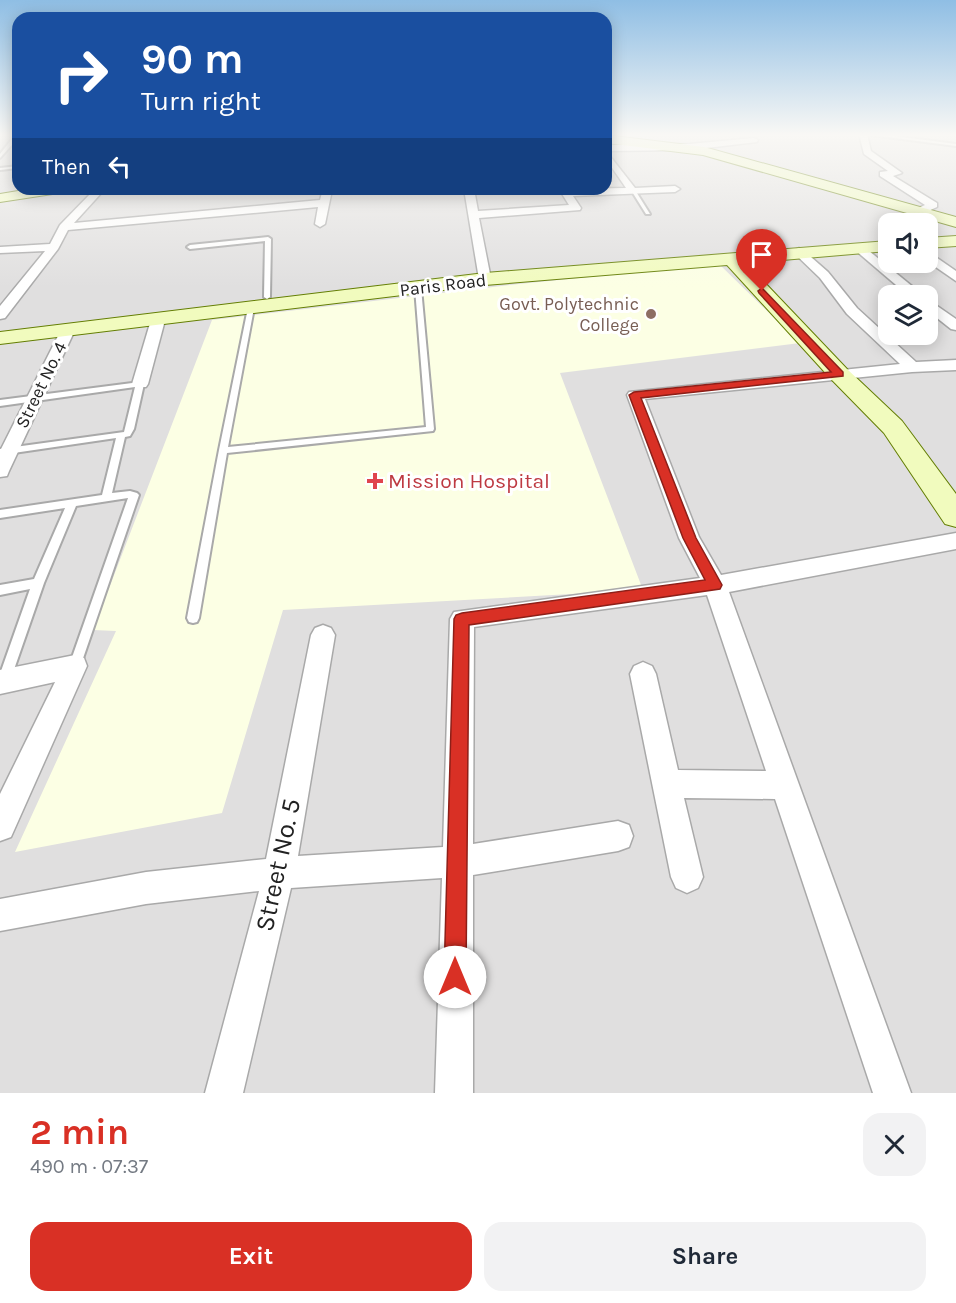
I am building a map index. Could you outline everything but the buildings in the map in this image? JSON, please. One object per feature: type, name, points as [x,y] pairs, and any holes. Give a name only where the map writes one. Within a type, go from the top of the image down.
[{"type":"main road","points":[[826,185],[956,222]]},
{"type":"main road","points":[[938,235],[956,234]]},
{"type":"main road","name":"Paris Road","points":[[0,338],[67,332],[158,320],[259,302],[484,275],[878,240]]},
{"type":"main road","points":[[938,242],[956,241]]},
{"type":"main road","name":"Paris Road","points":[[610,263],[731,258],[878,247]]},
{"type":"main road","points":[[731,258],[839,374],[893,427],[956,516]]},
{"type":"main road","name":"Paris Road","points":[[0,327],[418,288],[484,275]]},
{"type":"street","points":[[629,185],[633,191]]},
{"type":"street","points":[[901,185],[933,206],[920,211]]},
{"type":"street","points":[[612,191],[675,189]]},
{"type":"street","points":[[0,315],[54,247],[64,227],[94,195]]},
{"type":"street","points":[[320,224],[326,195]]},
{"type":"street","points":[[470,195],[484,275]]},
{"type":"street","points":[[473,215],[576,208],[568,195]]},
{"type":"street","points":[[64,227],[325,203]]},
{"type":"street","points":[[0,250],[54,247]]},
{"type":"street","points":[[859,248],[904,285]]},
{"type":"street","points":[[799,252],[824,276],[852,311],[912,367]]},
{"type":"street","points":[[938,263],[956,277]]},
{"type":"street","points":[[938,312],[956,326]]},
{"type":"street","points":[[140,384],[158,320]]},
{"type":"street","name":"Street No. 4","points":[[0,471],[5,452],[67,332]]},
{"type":"street","points":[[892,1093],[715,585],[689,538],[634,395],[912,367],[953,369]]},
{"type":"street","points":[[454,1093],[456,862],[462,619],[715,585],[956,541]]},
{"type":"street","name":"Street No. 5","points":[[224,1093],[279,873],[323,635]]},
{"type":"street","points":[[2,682],[75,666]]},
{"type":"street","points":[[0,826],[75,666]]},
{"type":"street","points":[[643,674],[687,877]]},
{"type":"street","points":[[668,784],[784,785]]},
{"type":"street","points":[[0,915],[146,888],[279,873],[456,862],[618,836]]},
{"type":"lane","points":[[633,191],[648,213]]},
{"type":"lane","points":[[190,247],[268,238],[259,302],[223,450],[194,618]]},
{"type":"lane","points":[[223,450],[430,429],[418,288]]},
{"type":"lane","points":[[0,403],[140,384],[130,429],[121,435],[5,452]]},
{"type":"lane","points":[[106,498],[121,435]]},
{"type":"lane","points":[[0,514],[134,495],[75,666]]},
{"type":"lane","points":[[2,682],[38,582],[72,503]]},
{"type":"lane","points":[[0,590],[38,582]]},
{"type":"shaded area","points":[[0,185],[12,185],[12,195],[612,195],[612,185],[956,185],[956,1093],[0,1093]]},
{"type":"shaded area","name":"Mission Hospital","points":[[719,264],[800,343],[560,373],[643,590],[283,610],[222,813],[15,852],[116,631],[93,630],[212,320],[519,284]]},
{"type":"place","name":"Govt. Polytechnic College","points":[[651,314]]},
{"type":"place","name":"Mission Hospital","points":[[375,481]]},
{"type":"route","points":[[455,977],[462,619],[715,585],[689,538],[634,395],[839,374],[762,291]]}]
